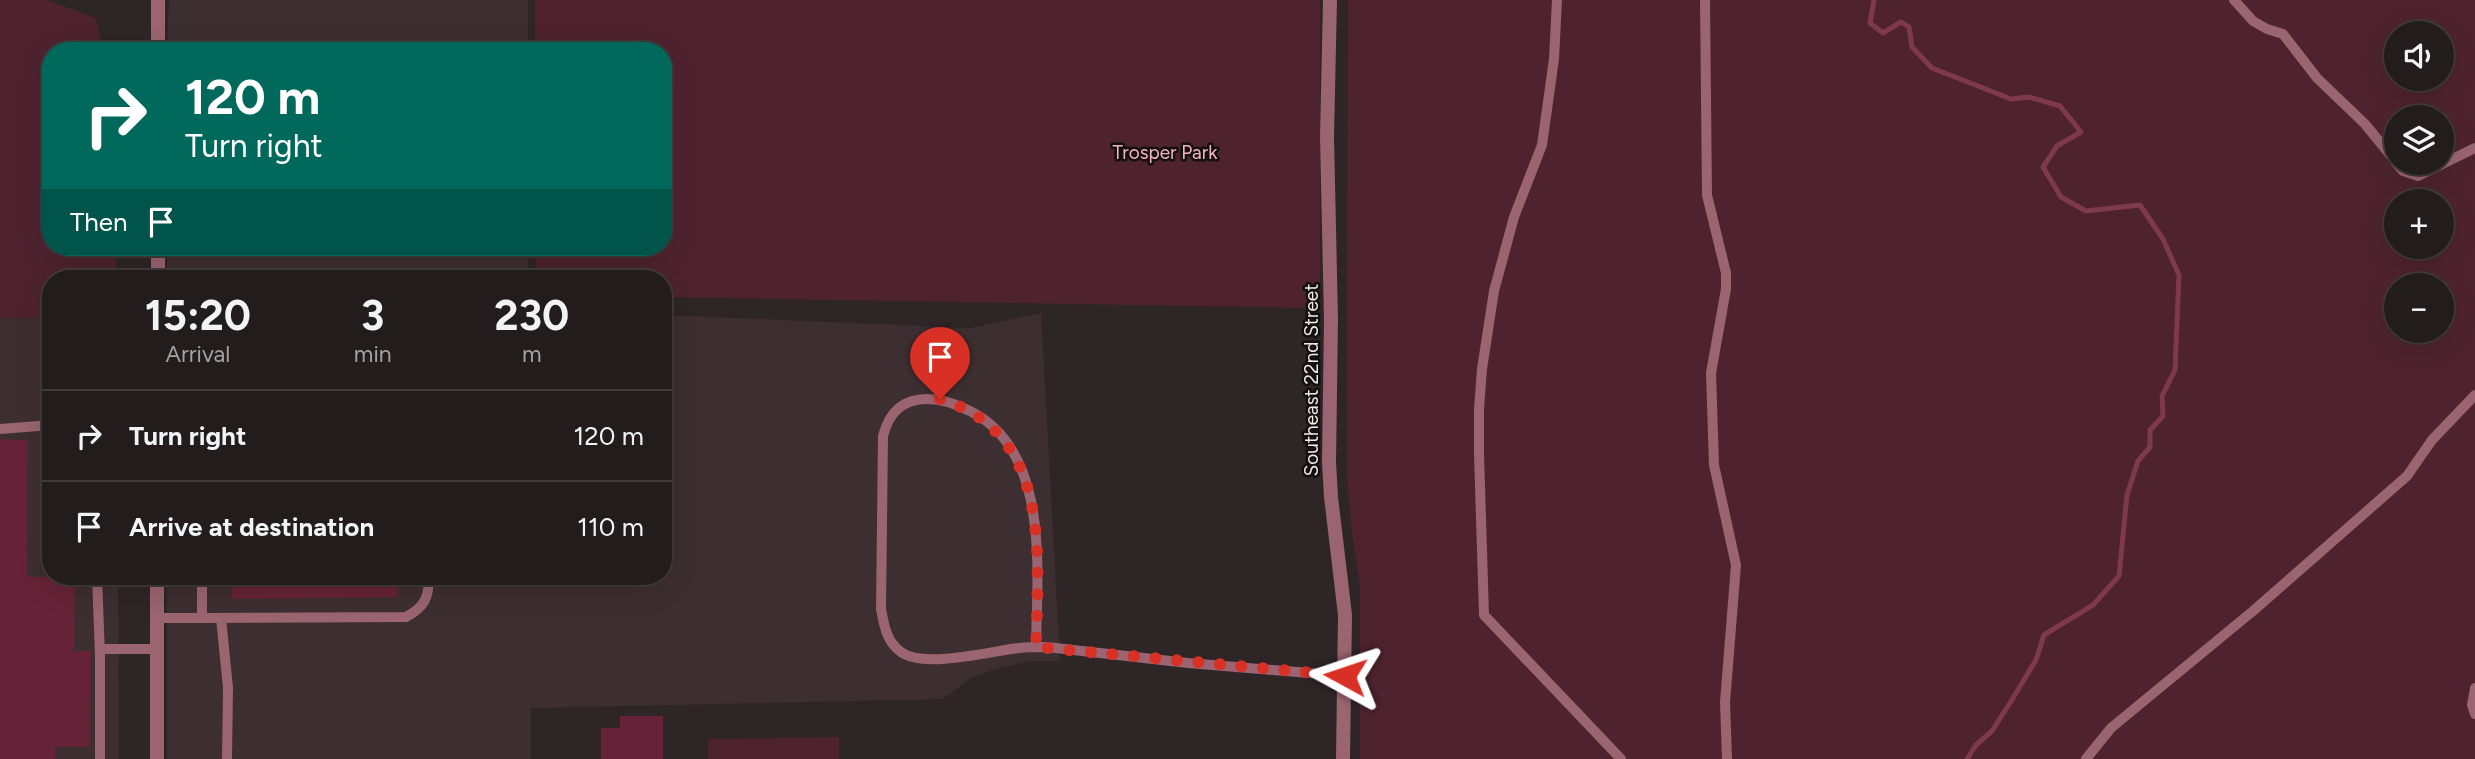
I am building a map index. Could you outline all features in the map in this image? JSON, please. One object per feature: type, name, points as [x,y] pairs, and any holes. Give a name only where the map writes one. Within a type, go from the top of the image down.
[{"type":"street","points":[[158,0],[158,42]]},
{"type":"street","name":"Southeast 22nd Street","points":[[1330,0],[1327,136],[1331,320],[1329,462],[1345,615],[1343,759]]},
{"type":"street","points":[[156,759],[157,585]]},
{"type":"lane","points":[[1557,0],[1554,59],[1542,145],[1514,217],[1494,291],[1482,369],[1479,454],[1484,615],[1621,759]]},
{"type":"lane","points":[[1706,0],[1704,45],[1707,195],[1726,272],[1726,289],[1711,373],[1714,465],[1737,565],[1725,702],[1727,759]]},
{"type":"lane","points":[[2234,0],[2253,21],[2283,34],[2317,78],[2365,124],[2384,147]]},
{"type":"lane","points":[[2454,158],[2475,148]]},
{"type":"lane","points":[[2086,759],[2121,720],[2253,611],[2407,476],[2432,440],[2475,395]]},
{"type":"lane","points":[[1036,647],[1038,556],[1029,493],[1016,458],[1005,440],[981,416],[940,399],[919,399],[903,403],[887,423],[883,436],[881,608],[887,636],[901,653],[920,659],[957,658],[1036,647],[1345,676]]},
{"type":"lane","points":[[0,429],[42,426]]},
{"type":"lane","points":[[97,585],[100,759]]},
{"type":"lane","points":[[202,585],[202,618]]},
{"type":"lane","points":[[157,618],[406,617],[421,609],[429,594],[429,585]]},
{"type":"lane","points":[[221,618],[228,688],[227,759]]},
{"type":"lane","points":[[100,649],[157,649]]},
{"type":"lane","points":[[2475,688],[2472,705],[2475,715]]},
{"type":"shaded area","points":[[169,0],[528,0],[528,42],[167,42]]},
{"type":"shaded area","points":[[167,256],[528,256],[529,270],[167,270]]},
{"type":"shaded area","points":[[1041,313],[1060,661],[1031,661],[996,669],[972,677],[943,699],[531,708],[531,759],[167,759],[167,585],[672,585],[672,315],[971,328]]},
{"type":"shaded area","points":[[42,317],[42,585],[118,585],[119,759],[0,759],[0,319]]},
{"type":"green space","points":[[0,0],[47,0],[96,18],[101,42],[42,42],[42,256],[116,256],[116,270],[42,270],[42,317],[0,319]]},
{"type":"green space","name":"Trosper Park","points":[[535,0],[1320,0],[1320,296],[1311,308],[672,297],[672,270],[536,270],[536,256],[672,256],[672,42],[535,42]]},
{"type":"green space","points":[[1348,0],[2475,0],[2475,759],[1360,759],[1360,587],[1347,476]]},
{"type":"green space","points":[[839,737],[839,759],[708,759],[708,739]]},
{"type":"building","points":[[0,439],[28,440],[27,577],[42,577],[42,585],[75,585],[74,651],[91,651],[90,747],[56,747],[55,759],[0,759]]},
{"type":"building","points":[[232,585],[397,585],[398,597],[232,599]]},
{"type":"building","points":[[620,716],[663,716],[663,759],[601,759],[601,728],[620,728]]},
{"type":"waterway","points":[[1874,0],[1870,23],[1883,33],[1901,22],[1909,27],[1912,47],[1932,68],[2011,99],[2029,97],[2060,106],[2081,132],[2057,146],[2043,167],[2061,197],[2086,211],[2140,205],[2163,239],[2179,275],[2175,370],[2162,396],[2163,416],[2150,430],[2150,447],[2138,461],[2127,495],[2119,576],[2093,605],[2044,635],[2036,660],[2013,698],[1992,731],[1976,745],[1967,759]]},
{"type":"route","points":[[940,399],[981,416],[1005,440],[1023,475],[1029,493],[1038,556],[1036,647],[1345,676]]}]
